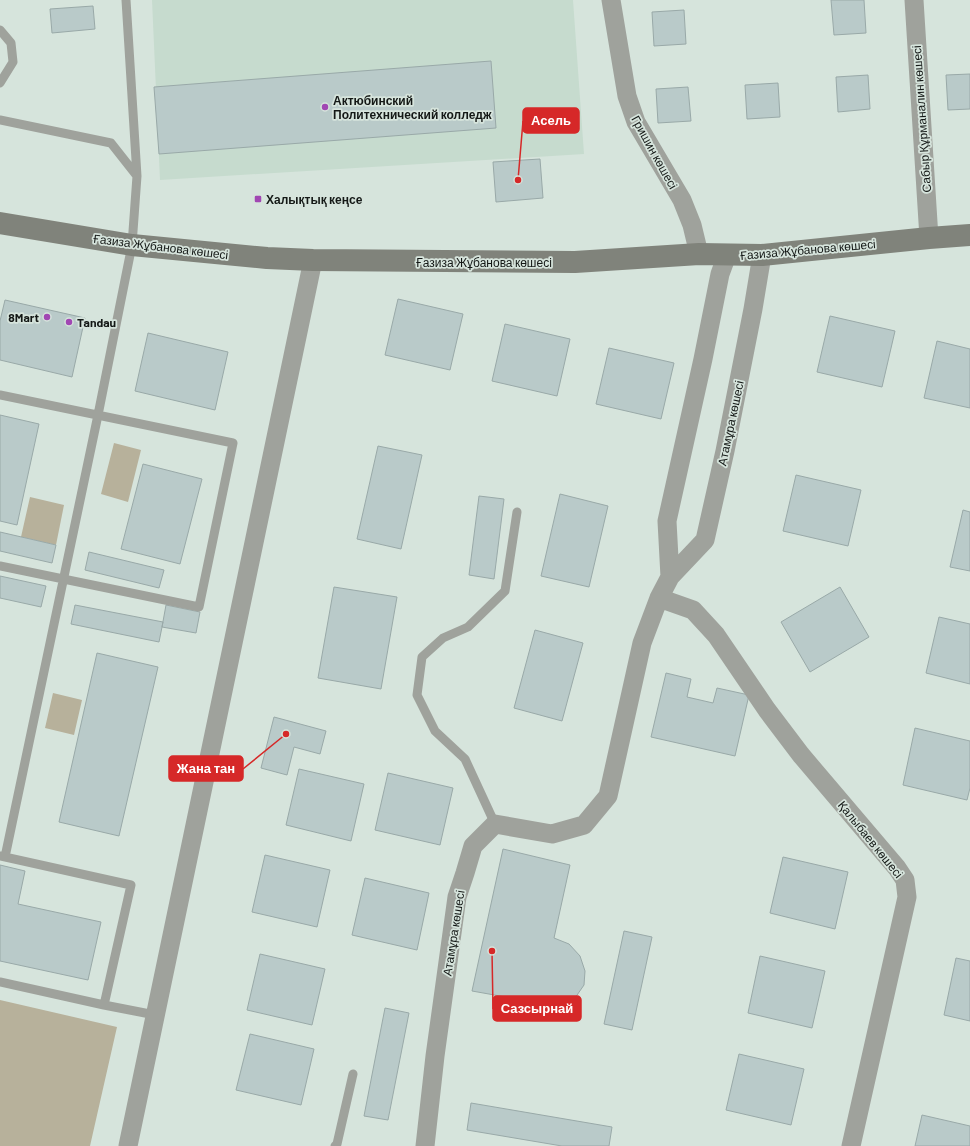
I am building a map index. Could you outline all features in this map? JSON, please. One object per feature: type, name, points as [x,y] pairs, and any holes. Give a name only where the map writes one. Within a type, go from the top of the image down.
[{"type":"street","name":"Гришин көшесі","points":[[611,0],[627,96],[636,122],[682,200],[692,225],[699,254]]},
{"type":"street","name":"Сабыр Құрманалин көшесі","points":[[914,0],[929,238]]},
{"type":"street","name":"Ғазиза Жұбанова көшесі","points":[[0,223],[132,245],[267,258],[314,260],[575,262],[699,254],[762,255],[970,235]]},
{"type":"street","name":"Атамұра көшесі","points":[[670,577],[668,521],[720,274],[727,255]]},
{"type":"street","name":"Атамұра көшесі","points":[[425,1146],[435,1056],[457,897],[466,873],[473,846],[495,824],[552,834],[584,825],[608,796],[642,643],[670,577],[705,540],[725,451],[762,255]]},
{"type":"street","points":[[132,1145],[155,1015],[314,260]]},
{"type":"street","name":"Қалыбаев көшесі","points":[[660,598],[693,610],[716,635],[767,710],[801,755],[897,868],[905,880],[907,897],[851,1146]]},
{"type":"lane","points":[[104,1005],[131,885],[2,856],[98,415],[132,245],[137,176],[126,0]]},
{"type":"lane","points":[[0,30],[12,43],[13,62],[0,83]]},
{"type":"lane","points":[[0,120],[111,143],[137,176]]},
{"type":"lane","points":[[0,395],[233,443],[199,607],[0,566]]},
{"type":"lane","points":[[495,824],[465,759],[435,731],[417,695],[422,657],[444,638],[468,627],[505,591],[517,512]]},
{"type":"lane","points":[[0,982],[155,1015]]},
{"type":"lane","points":[[335,1146],[337,1144],[353,1074]]},
{"type":"shaded area","points":[[152,0],[573,0],[584,154],[160,180]]},
{"type":"shaded area","points":[[114,443],[141,450],[128,502],[101,494]]},
{"type":"shaded area","points":[[30,497],[64,505],[56,545],[21,537]]},
{"type":"shaded area","points":[[53,693],[82,700],[74,735],[45,728]]},
{"type":"shaded area","points":[[0,1000],[117,1027],[90,1146],[0,1146]]},
{"type":"building","points":[[831,0],[864,0],[866,33],[834,35]]},
{"type":"building","points":[[93,6],[95,29],[52,33],[50,9]]},
{"type":"building","points":[[684,10],[686,44],[654,46],[652,12]]},
{"type":"building","name":"Актюбинский Политехнический колледж","points":[[491,61],[496,128],[159,154],[154,87]]},
{"type":"building","points":[[970,74],[970,109],[948,110],[946,75]]},
{"type":"building","points":[[868,75],[870,109],[838,112],[836,77]]},
{"type":"building","points":[[778,83],[780,117],[747,119],[745,85]]},
{"type":"building","points":[[688,87],[691,121],[658,123],[656,89]]},
{"type":"building","points":[[540,159],[543,198],[496,202],[493,162]]},
{"type":"building","points":[[398,299],[463,314],[450,370],[385,355]]},
{"type":"building","points":[[5,300],[85,318],[72,377],[0,360],[0,321]]},
{"type":"building","points":[[830,316],[895,331],[882,387],[817,372]]},
{"type":"building","points":[[505,324],[570,339],[557,396],[492,381]]},
{"type":"building","points":[[148,333],[228,352],[215,410],[135,391]]},
{"type":"building","points":[[937,341],[970,349],[970,408],[924,398]]},
{"type":"building","points":[[609,348],[674,363],[661,419],[596,404]]},
{"type":"building","points":[[0,415],[39,424],[17,525],[0,521]]},
{"type":"building","points":[[378,446],[422,455],[401,549],[357,539]]},
{"type":"building","points":[[143,464],[202,479],[180,564],[121,549]]},
{"type":"building","points":[[796,475],[861,490],[848,546],[783,531]]},
{"type":"building","points":[[560,494],[608,506],[589,587],[541,576]]},
{"type":"building","points":[[479,496],[504,499],[494,579],[469,575]]},
{"type":"building","points":[[963,510],[970,512],[970,571],[950,567]]},
{"type":"building","points":[[0,532],[56,545],[52,563],[0,551]]},
{"type":"building","points":[[89,552],[164,570],[159,588],[85,570]]},
{"type":"building","points":[[0,576],[46,586],[41,607],[0,598]]},
{"type":"building","points":[[334,587],[397,597],[381,689],[318,678]]},
{"type":"building","points":[[840,587],[869,637],[810,672],[781,622]]},
{"type":"building","points":[[75,605],[163,622],[159,642],[71,624]]},
{"type":"building","points":[[166,605],[200,612],[196,633],[162,627]]},
{"type":"building","points":[[939,617],[970,624],[970,684],[926,673]]},
{"type":"building","points":[[535,630],[583,643],[562,721],[514,708]]},
{"type":"building","points":[[97,653],[158,667],[119,836],[59,822]]},
{"type":"building","points":[[666,673],[691,679],[687,697],[713,703],[717,688],[749,695],[735,756],[651,737]]},
{"type":"building","points":[[274,717],[326,731],[320,754],[294,747],[287,775],[261,768]]},
{"type":"building","points":[[915,728],[970,741],[970,788],[967,800],[903,785]]},
{"type":"building","points":[[299,769],[364,784],[351,841],[286,825]]},
{"type":"building","points":[[388,773],[453,788],[440,845],[375,830]]},
{"type":"building","points":[[503,849],[570,865],[554,938],[569,944],[580,956],[585,971],[584,985],[575,998],[565,1005],[556,1006],[472,991]]},
{"type":"building","points":[[265,855],[330,870],[317,927],[252,912]]},
{"type":"building","points":[[783,857],[848,872],[835,929],[770,913]]},
{"type":"building","points":[[0,865],[25,871],[18,904],[101,922],[88,980],[0,961]]},
{"type":"building","points":[[365,878],[429,893],[417,950],[352,935]]},
{"type":"building","points":[[624,931],[652,937],[632,1030],[604,1024]]},
{"type":"building","points":[[260,954],[325,969],[312,1025],[247,1010]]},
{"type":"building","points":[[760,956],[825,971],[812,1028],[748,1013]]},
{"type":"building","points":[[956,958],[970,961],[970,1021],[944,1015]]},
{"type":"building","points":[[385,1008],[409,1013],[388,1120],[364,1116]]},
{"type":"building","points":[[250,1034],[314,1049],[301,1105],[236,1090]]},
{"type":"building","points":[[739,1054],[804,1069],[791,1125],[726,1110]]},
{"type":"building","points":[[471,1103],[612,1127],[609,1146],[562,1146],[467,1130]]},
{"type":"building","points":[[922,1115],[970,1126],[970,1146],[915,1146]]},
{"type":"place","name":"Актюбинский Политехнический колледж","points":[[325,107]]},
{"type":"place","name":"Асель","points":[[518,180]]},
{"type":"place","name":"Халықтық кеңсе","points":[[258,199]]},
{"type":"place","name":"8Mart","points":[[47,317]]},
{"type":"place","name":"Tandau","points":[[69,322]]},
{"type":"place","name":"Жана тан","points":[[286,734]]},
{"type":"place","name":"Сазсырнай","points":[[492,951]]}]
